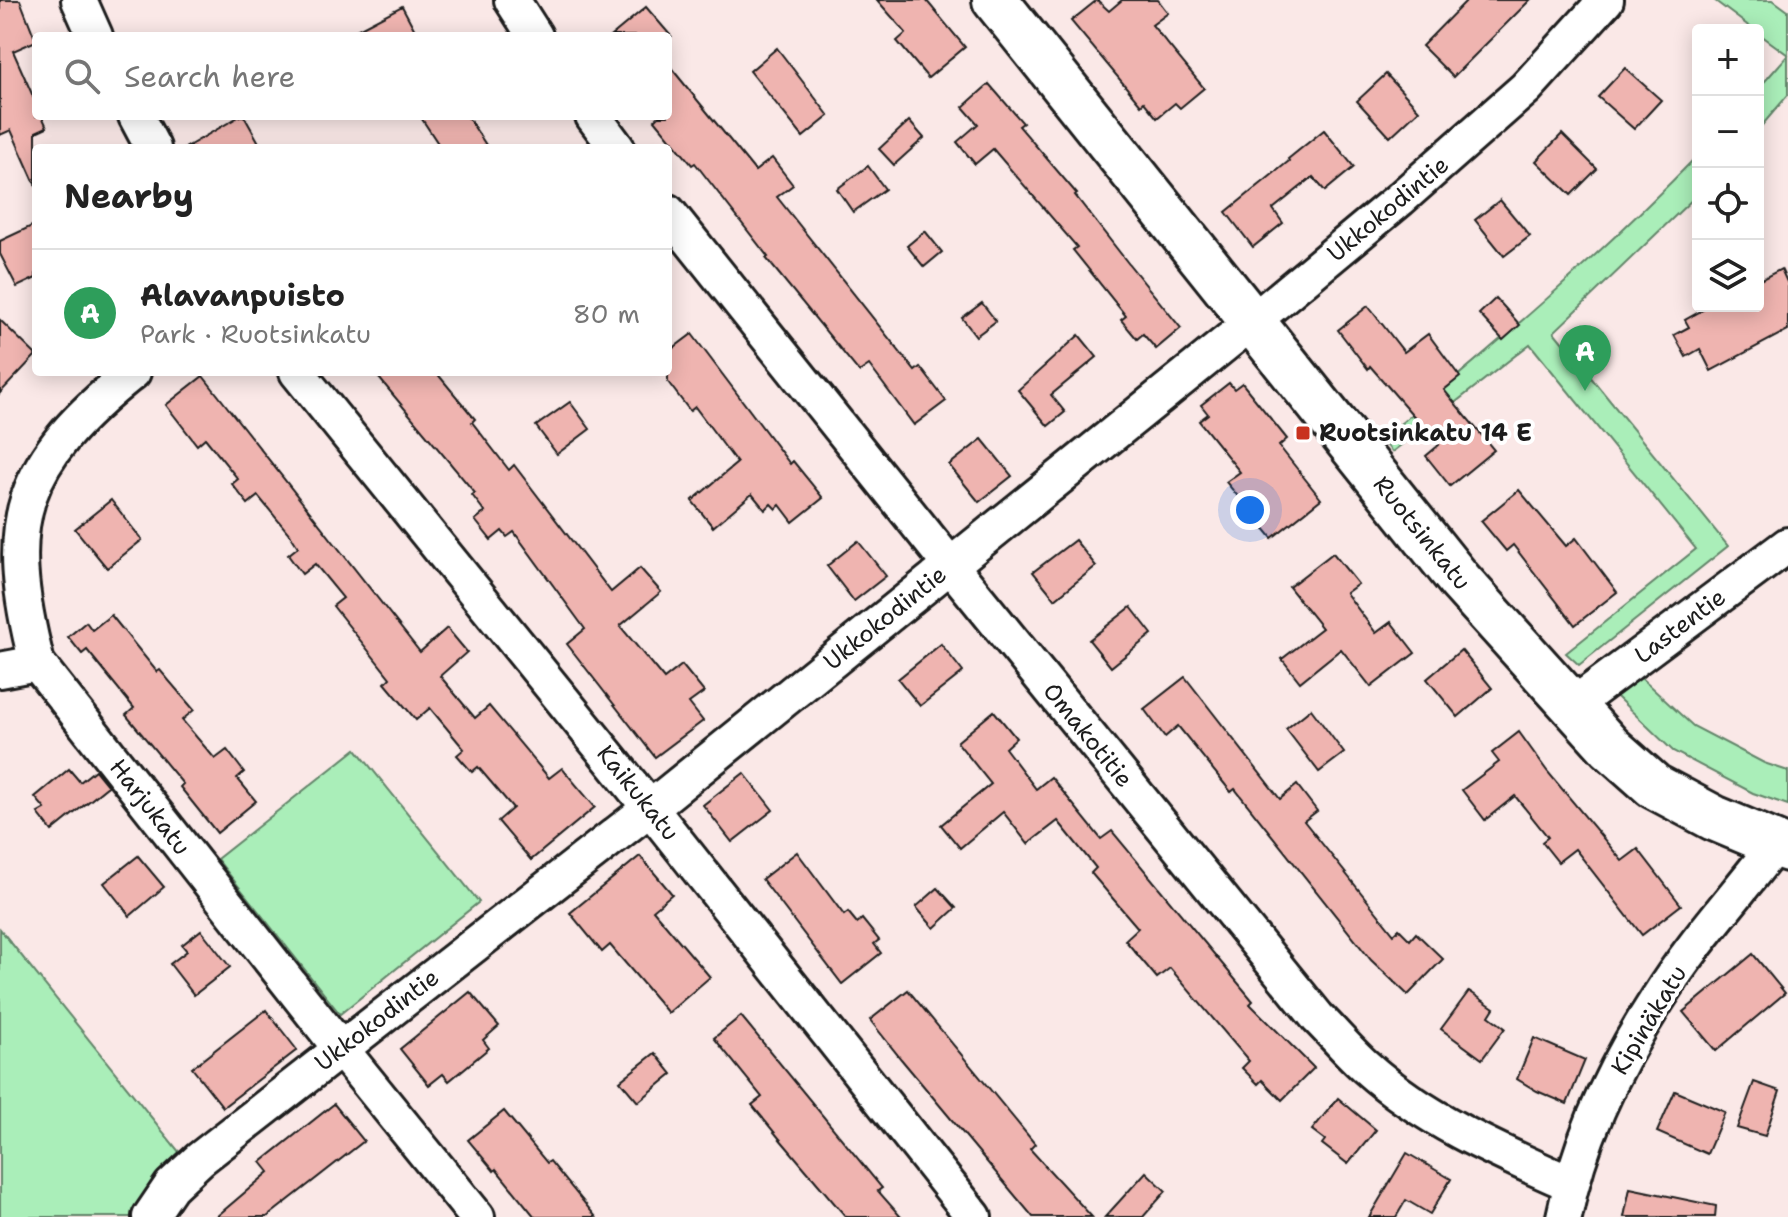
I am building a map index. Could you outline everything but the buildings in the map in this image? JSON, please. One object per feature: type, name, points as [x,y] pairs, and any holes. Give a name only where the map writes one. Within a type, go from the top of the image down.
[{"type":"street","points":[[79,0],[93,32]]},
{"type":"street","points":[[512,0],[532,32]]},
{"type":"street","name":"Ruotsinkatu","points":[[995,0],[1460,581],[1610,747],[1654,786],[1714,818],[1782,847]]},
{"type":"street","name":"Ukkokodintie","points":[[150,1217],[171,1186],[200,1159],[650,808],[1252,322],[1422,180],[1526,88],[1606,0]]},
{"type":"street","points":[[138,120],[151,144]]},
{"type":"street","points":[[596,120],[614,144]]},
{"type":"street","name":"Omakotitie","points":[[672,217],[1318,1018],[1367,1067],[1434,1116],[1495,1151],[1571,1184]]},
{"type":"street","name":"Harjukatu","points":[[128,376],[87,408],[50,446],[21,493],[12,521],[10,549],[22,627],[37,663],[477,1217]]},
{"type":"street","name":"Kaikukatu","points":[[300,376],[650,808],[974,1217]]},
{"type":"street","name":"Lastentie","points":[[1572,706],[1788,545]]},
{"type":"street","points":[[0,670],[37,663]]},
{"type":"street","name":"Kipinäkatu","points":[[1564,1217],[1571,1184],[1606,1093],[1651,1010],[1690,954],[1782,847]]},
{"type":"green space","points":[[1714,0],[1773,0],[1788,11],[1788,55],[1764,37],[1764,24],[1746,24]]},
{"type":"green space","points":[[1788,55],[1788,95],[1764,123],[1764,96],[1764,82]]},
{"type":"green space","points":[[1692,161],[1692,200],[1554,332],[1728,546],[1579,665],[1566,653],[1696,549],[1530,344],[1392,452],[1382,439],[1464,371],[1622,230]]},
{"type":"green space","points":[[1615,654],[1693,726],[1764,763],[1788,771],[1788,805],[1753,793],[1673,751],[1592,673]]},
{"type":"green space","points":[[356,749],[479,902],[340,1014],[217,859]]},
{"type":"green space","points":[[0,929],[184,1158],[136,1217],[0,1217]]},
{"type":"place","name":"Alavanpuisto","points":[[1585,391]]},
{"type":"place","name":"Ruotsinkatu 14 E","points":[[1303,433]]}]
